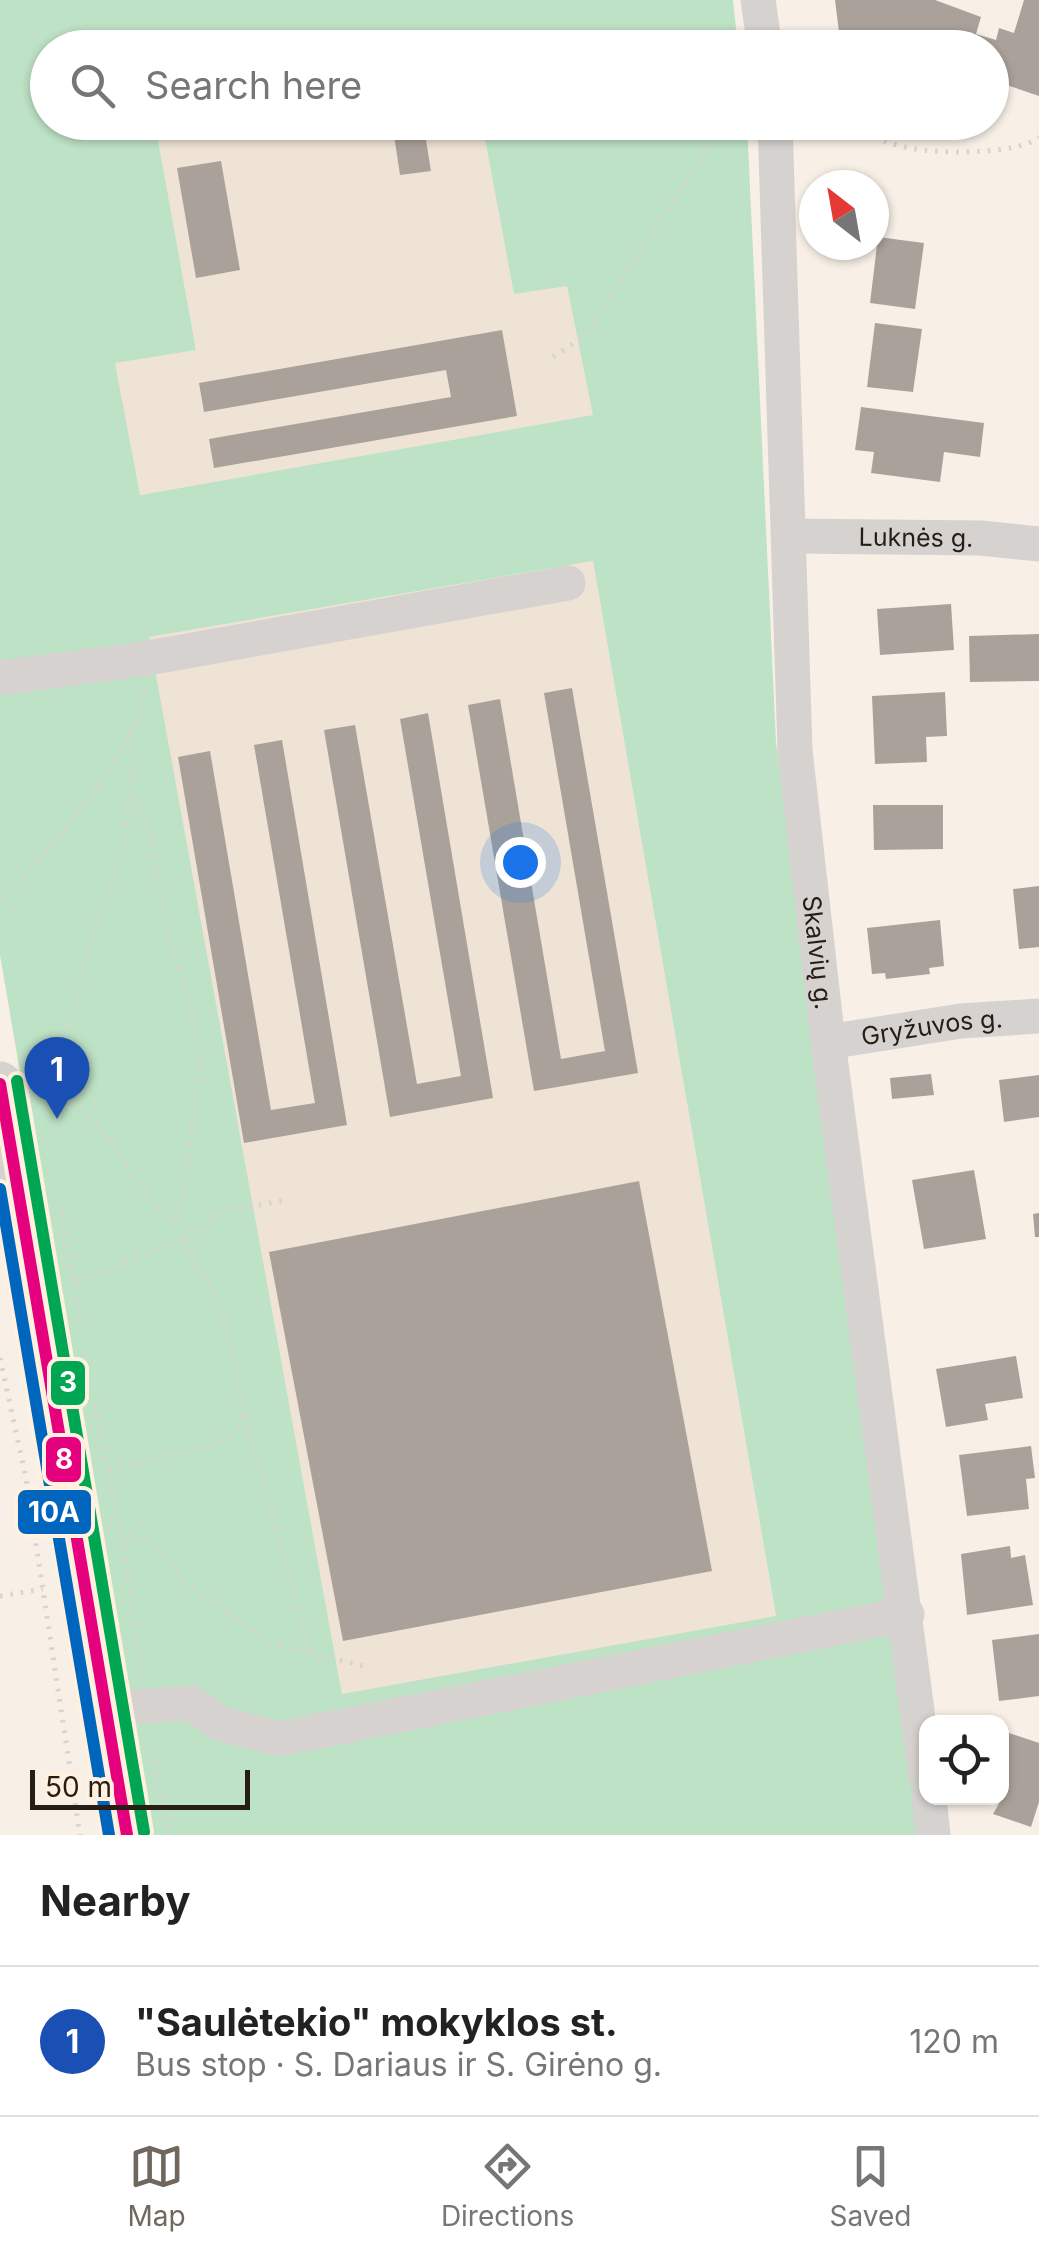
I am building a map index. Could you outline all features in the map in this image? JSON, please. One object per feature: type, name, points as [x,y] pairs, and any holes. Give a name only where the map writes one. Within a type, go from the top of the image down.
[{"type":"street","points":[[758,0],[762,30]]},
{"type":"street","name":"Skalvių g.","points":[[776,140],[791,536],[788,605],[796,750],[828,1042],[919,1718]]},
{"type":"street","name":"Luknės g.","points":[[791,536],[981,538],[1039,544]]},
{"type":"street","points":[[0,678],[142,659],[568,583]]},
{"type":"street","name":"Gryžuvos g.","points":[[828,1042],[961,1021],[1039,1016]]},
{"type":"street","points":[[0,1084],[58,1294],[70,1516],[122,1708],[126,1835]]},
{"type":"street","points":[[122,1708],[191,1703],[220,1723],[278,1739],[907,1614]]},
{"type":"street","points":[[930,1805],[933,1835]]},
{"type":"path","points":[[886,140],[911,149],[998,150],[1033,143],[1039,137]]},
{"type":"path","points":[[553,357],[584,337],[713,140]]},
{"type":"path","points":[[0,898],[62,832],[116,758],[144,698],[142,659]]},
{"type":"path","points":[[130,729],[135,760],[118,870],[99,912],[68,1024],[37,1077],[88,1115],[112,1141],[127,1169],[164,1214],[194,1231]]},
{"type":"path","points":[[132,794],[148,825],[166,920],[202,1050],[179,1223]]},
{"type":"path","points":[[58,1294],[182,1239],[223,1212],[286,1200]]},
{"type":"path","points":[[62,1211],[58,1294],[82,1330]]},
{"type":"path","points":[[182,1239],[222,1308],[245,1415],[310,1652]]},
{"type":"path","points":[[0,1358],[26,1478],[80,1835]]},
{"type":"path","points":[[93,1398],[120,1531],[144,1690],[122,1708],[157,1758],[170,1835]]},
{"type":"path","points":[[109,1470],[167,1454],[199,1453],[236,1433],[245,1415]]},
{"type":"path","points":[[70,1516],[156,1545],[184,1582],[270,1643],[363,1666]]},
{"type":"path","points":[[0,1596],[42,1589]]},
{"type":"shaded area","points":[[158,140],[485,140],[514,293],[567,285],[594,415],[139,495],[115,363],[196,349]]},
{"type":"shaded area","points":[[593,561],[776,1617],[342,1695],[148,637]]},
{"type":"green space","points":[[0,0],[733,0],[736,30],[30,30],[30,140],[158,140],[196,350],[115,363],[140,495],[593,415],[567,286],[514,294],[485,140],[748,140],[776,742],[924,1835],[150,1835],[0,955]],"holes":[[[593,561],[776,1616],[342,1694],[149,637]]]},
{"type":"building","points":[[835,0],[935,0],[981,17],[977,30],[839,30]]},
{"type":"building","points":[[1024,0],[1039,0],[1039,96],[1009,86],[1009,31],[1014,33]]},
{"type":"building","points":[[395,140],[426,140],[431,171],[400,175]]},
{"type":"building","points":[[221,161],[240,270],[196,278],[177,168]]},
{"type":"building","points":[[889,238],[924,243],[915,309],[870,303],[875,260],[889,260]]},
{"type":"building","points":[[875,323],[922,329],[913,392],[867,387]]},
{"type":"building","points":[[502,330],[517,416],[214,468],[209,439],[451,397],[446,370],[204,412],[199,383]]},
{"type":"building","points":[[861,407],[984,423],[980,457],[944,452],[940,482],[871,473],[874,452],[855,450]]},
{"type":"building","points":[[951,604],[954,650],[880,655],[877,609]]},
{"type":"building","points":[[1039,634],[1039,681],[970,682],[969,636]]},
{"type":"building","points":[[572,688],[638,1073],[534,1091],[468,705],[500,699],[561,1059],[605,1051],[544,693]]},
{"type":"building","points":[[945,692],[947,736],[926,737],[927,762],[875,764],[872,696]]},
{"type":"building","points":[[428,713],[493,1098],[390,1117],[324,730],[355,725],[417,1084],[461,1076],[400,719]]},
{"type":"building","points":[[282,740],[347,1125],[244,1143],[178,757],[210,751],[271,1110],[315,1103],[254,745]]},
{"type":"building","points":[[873,805],[943,805],[943,849],[874,850]]},
{"type":"building","points":[[1039,886],[1039,947],[1019,949],[1013,889]]},
{"type":"building","points":[[940,920],[944,966],[929,968],[930,974],[886,979],[885,973],[872,974],[867,928]]},
{"type":"building","points":[[931,1074],[934,1095],[892,1099],[890,1078]]},
{"type":"building","points":[[1039,1075],[1039,1117],[1004,1122],[999,1080]]},
{"type":"building","points":[[974,1170],[986,1239],[924,1249],[912,1180]]},
{"type":"building","points":[[639,1181],[712,1571],[343,1641],[269,1252]]},
{"type":"building","points":[[1039,1213],[1039,1237],[1035,1237],[1033,1214]]},
{"type":"building","points":[[1016,1356],[1023,1398],[985,1404],[988,1420],[946,1427],[936,1369]]},
{"type":"building","points":[[1031,1446],[1035,1478],[1026,1479],[1029,1509],[967,1516],[959,1455]]},
{"type":"building","points":[[1010,1546],[1011,1558],[1025,1555],[1033,1605],[967,1615],[961,1554]]},
{"type":"building","points":[[1039,1634],[1039,1696],[999,1701],[992,1640]]},
{"type":"building","points":[[1009,1733],[1039,1743],[1039,1802],[1031,1827],[993,1814],[998,1805],[1009,1805]]},
{"type":"transit line","name":"3","points":[[17,1081],[144,1832]]},
{"type":"transit line","name":"8","points":[[0,1084],[127,1835]]},
{"type":"transit line","name":"10A","points":[[0,1189],[109,1835]]},
{"type":"place","name":"\"Saulėtekio\" mokyklos st.","points":[[57,1119]]}]
